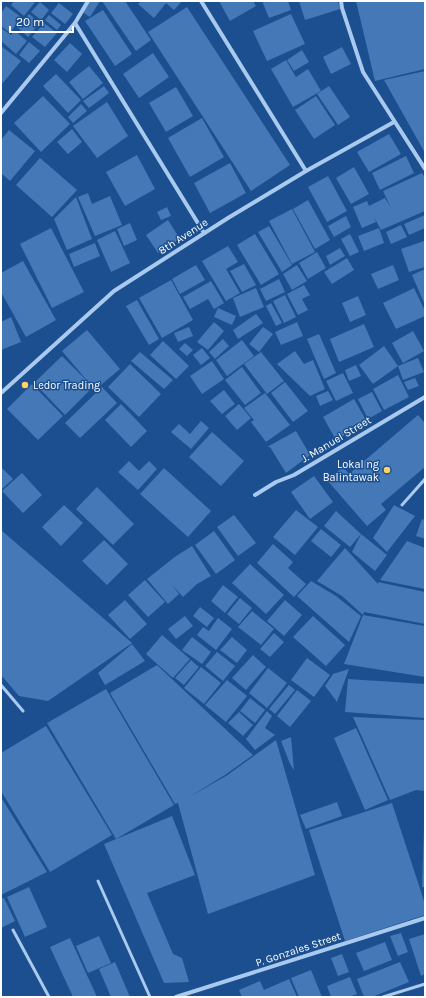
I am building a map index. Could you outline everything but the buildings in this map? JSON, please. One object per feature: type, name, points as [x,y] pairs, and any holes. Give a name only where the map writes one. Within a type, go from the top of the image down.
[{"type":"street","points":[[1,113],[75,23],[88,1]]},
{"type":"street","points":[[200,1],[306,171]]},
{"type":"street","points":[[341,1],[363,72],[425,169]]},
{"type":"street","points":[[75,23],[204,233]]},
{"type":"street","name":"8th Avenue","points":[[1,392],[114,291],[204,233],[306,171],[394,122]]},
{"type":"street","name":"J. Manuel Street","points":[[255,495],[276,482],[294,475],[425,397]]},
{"type":"street","name":"P. Gonzales Street","points":[[176,997],[425,918]]},
{"type":"lane","points":[[402,505],[425,478]]},
{"type":"lane","points":[[1,685],[23,711]]},
{"type":"lane","points":[[98,881],[150,997]]},
{"type":"lane","points":[[14,930],[49,997]]},
{"type":"lane","points":[[383,997],[425,984]]},
{"type":"place","name":"Ledor Trading","points":[[25,385]]},
{"type":"place","name":"Lokal ng Balintawak","points":[[387,470]]}]
